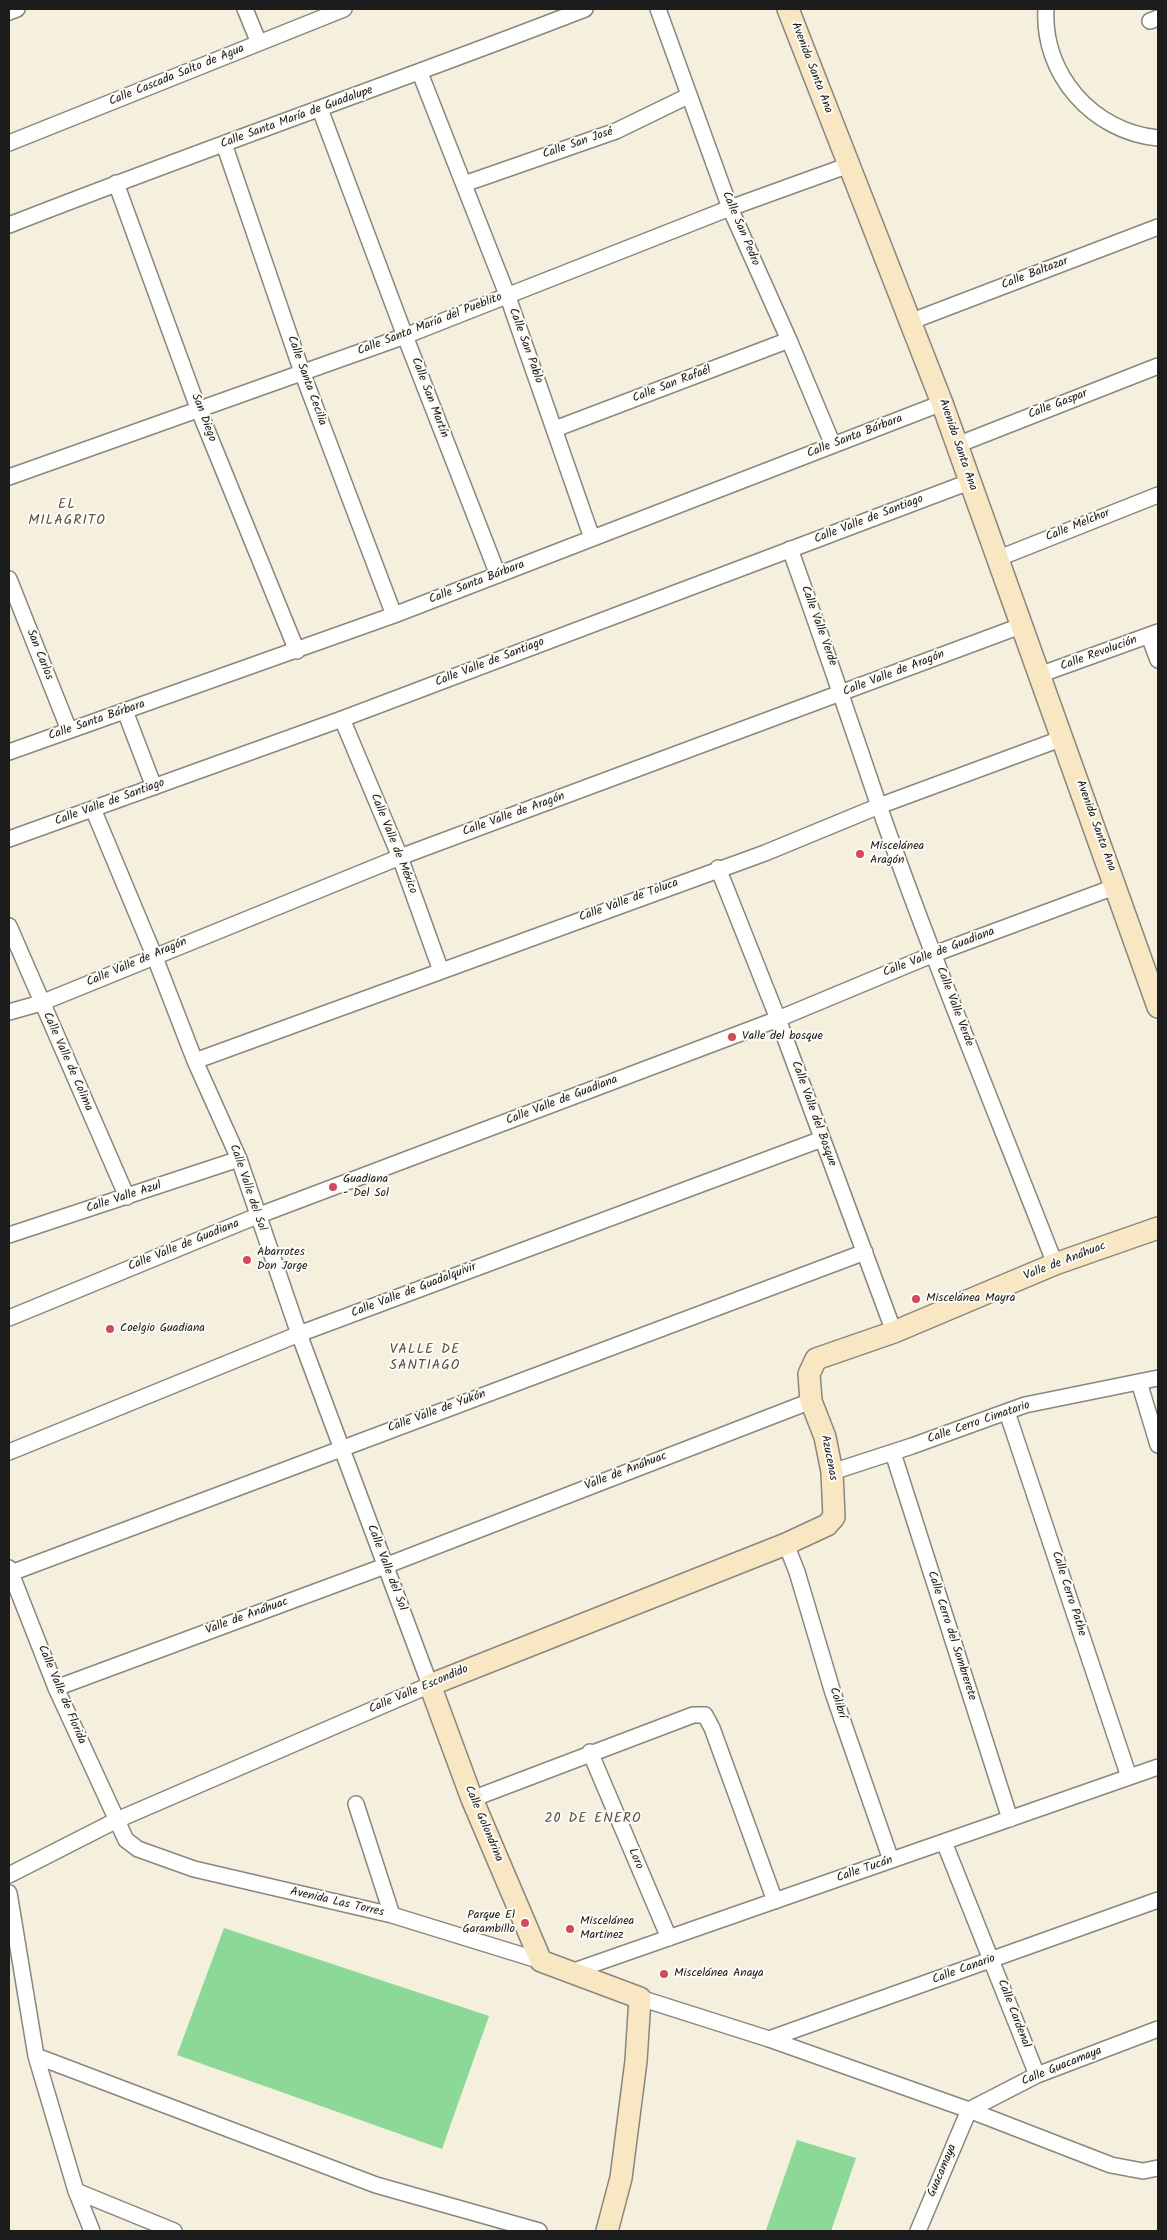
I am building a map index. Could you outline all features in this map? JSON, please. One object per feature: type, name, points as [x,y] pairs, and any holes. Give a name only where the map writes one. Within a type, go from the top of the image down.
[{"type":"street","points":[[9,12],[17,9]]},
{"type":"street","points":[[245,9],[259,42]]},
{"type":"street","name":"Calle Cascada Salto de Agua","points":[[9,142],[344,9]]},
{"type":"street","name":"Calle Santa María de Guadalupe","points":[[9,225],[116,183],[420,73],[585,9]]},
{"type":"street","name":"Calle San Pedro","points":[[658,9],[730,208],[790,340],[833,445]]},
{"type":"street","name":"Avenida Santa Ana","points":[[788,9],[912,321],[958,444],[969,482],[999,558],[1158,1007]]},
{"type":"street","points":[[1046,9],[1048,40],[1054,60],[1063,79],[1076,96],[1109,123],[1128,132],[1158,138]]},
{"type":"street","name":"Calle San Pablo","points":[[420,73],[508,296],[592,538]]},
{"type":"street","name":"Calle San José","points":[[464,184],[616,131],[688,96]]},
{"type":"street","name":"Calle San Martín","points":[[320,109],[405,336],[498,575]]},
{"type":"street","name":"Calle Santa Cecilia","points":[[224,144],[302,372],[394,615]]},
{"type":"street","name":"Calle Santa María del Pueblito","points":[[9,477],[198,408],[405,336],[730,208],[849,165]]},
{"type":"street","name":"San Diego","points":[[116,183],[198,408],[297,651]]},
{"type":"street","name":"Calle Baltazar","points":[[912,321],[1158,227]]},
{"type":"street","name":"Calle San Rafaél","points":[[555,429],[790,340]]},
{"type":"street","name":"Calle Gaspar","points":[[958,444],[1158,366]]},
{"type":"street","name":"Calle Santa Bárbara","points":[[9,752],[394,615],[942,404]]},
{"type":"street","name":"Calle Valle de Santiago","points":[[9,839],[342,719],[969,482]]},
{"type":"street","name":"Calle Melchor","points":[[999,558],[1158,495]]},
{"type":"street","name":"Calle Valle Verde","points":[[790,550],[934,954],[1055,1264]]},
{"type":"street","name":"San Carlos","points":[[9,579],[69,730]]},
{"type":"street","name":"Calle Valle de Aragón","points":[[9,1012],[41,1003],[154,955],[400,857],[1023,625]]},
{"type":"street","points":[[1154,634],[1158,660]]},
{"type":"street","name":"Calle Revolución","points":[[1040,675],[1154,634]]},
{"type":"street","points":[[124,711],[154,787]]},
{"type":"street","name":"Calle Valle de México","points":[[342,719],[400,857],[441,971]]},
{"type":"street","name":"Calle Valle de Toluca","points":[[195,1061],[718,868],[765,853],[880,806],[1063,738]]},
{"type":"street","name":"Calle Valle del Sol","points":[[93,809],[154,955],[195,1061],[238,1159],[340,1448],[430,1685]]},
{"type":"street","name":"Calle Valle del Bosque","points":[[718,868],[778,1019],[894,1332]]},
{"type":"street","name":"Calle Valle de Guadiana","points":[[9,1318],[257,1216],[778,1019],[934,954],[1116,886]]},
{"type":"street","name":"Calle Valle de Colima","points":[[9,926],[127,1197]]},
{"type":"street","name":"Calle Valle de Guadalquivir","points":[[9,1452],[299,1334],[822,1139]]},
{"type":"street","name":"Calle Valle Azul","points":[[9,1235],[238,1159]]},
{"type":"street","name":"Valle de Anáhuac","points":[[56,1688],[385,1566],[811,1401],[809,1374],[816,1359],[894,1332],[1055,1264],[1158,1228]]},
{"type":"street","name":"Calle Valle de Yukón","points":[[10,1570],[865,1252]]},
{"type":"street","name":"Calle Cerro Cimatario","points":[[832,1472],[893,1453],[1025,1405],[1158,1378]]},
{"type":"street","points":[[1139,1382],[1158,1445]]},
{"type":"street","name":"Azucenas","points":[[811,1401],[825,1436],[832,1472],[834,1517]]},
{"type":"street","name":"Calle Cerro Pathe","points":[[1007,1412],[1129,1777]]},
{"type":"street","name":"Calle Cerro del Sombrerete","points":[[893,1453],[1010,1819]]},
{"type":"street","name":"Calle Valle Escondido","points":[[9,1875],[117,1820],[430,1685],[786,1544],[827,1525],[834,1517]]},
{"type":"street","name":"Colibrí","points":[[786,1544],[797,1572],[833,1693],[891,1860]]},
{"type":"street","name":"Calle Valle de Florida","points":[[10,1570],[56,1688],[117,1820]]},
{"type":"street","name":"Calle Golondrina","points":[[430,1685],[472,1799],[541,1961]]},
{"type":"street","points":[[472,1799],[590,1752],[693,1715],[705,1715],[712,1728],[775,1901]]},
{"type":"street","name":"Loro","points":[[590,1752],[669,1938]]},
{"type":"street","name":"Calle Tucán","points":[[571,1972],[1158,1767]]},
{"type":"street","points":[[356,1804],[392,1915]]},
{"type":"street","name":"Avenida Las Torres","points":[[117,1820],[126,1840],[138,1849],[185,1866],[392,1915],[541,1961],[640,1998]]},
{"type":"street","name":"Calle Cardenal","points":[[944,1842],[1037,2075]]},
{"type":"street","points":[[9,1893],[36,2056],[76,2191],[92,2231]]},
{"type":"street","name":"Calle Canario","points":[[769,2039],[1158,1900]]},
{"type":"street","points":[[607,2231],[621,2178],[636,2062],[640,1998],[769,2039],[968,2110],[1111,2165],[1151,2170]]},
{"type":"street","name":"Calle Guacamaya","points":[[968,2110],[1037,2075],[1158,2029]]},
{"type":"street","points":[[36,2056],[376,2185],[539,2231]]},
{"type":"street","name":"Guacamaya","points":[[918,2231],[968,2110]]},
{"type":"street","points":[[76,2191],[174,2231]]},
{"type":"green space","points":[[224,1928],[489,2016],[442,2149],[177,2055]]},
{"type":"green space","points":[[797,2140],[856,2158],[831,2231],[766,2230]]},
{"type":"place","name":"Miscelánea Aragón","points":[[860,854]]},
{"type":"place","name":"Valle del bosque","points":[[732,1037]]},
{"type":"place","name":"Guadiana - Del Sol","points":[[333,1187]]},
{"type":"place","name":"Abarrotes Don Jorge","points":[[247,1260]]},
{"type":"place","name":"Miscelánea Mayra","points":[[916,1299]]},
{"type":"place","name":"Coelgio Guadiana","points":[[110,1329]]},
{"type":"place","name":"Parque El Garambillo","points":[[525,1923]]},
{"type":"place","name":"Miscelánea Martinez","points":[[570,1929]]},
{"type":"place","name":"Miscelánea Anaya","points":[[664,1974]]},
{"type":"district","name":"EL MILAGRITO","points":[[67,514]]},
{"type":"district","name":"VALLE DE SANTIAGO","points":[[425,1359]]},
{"type":"district","name":"20 DE ENERO","points":[[593,1820]]}]
